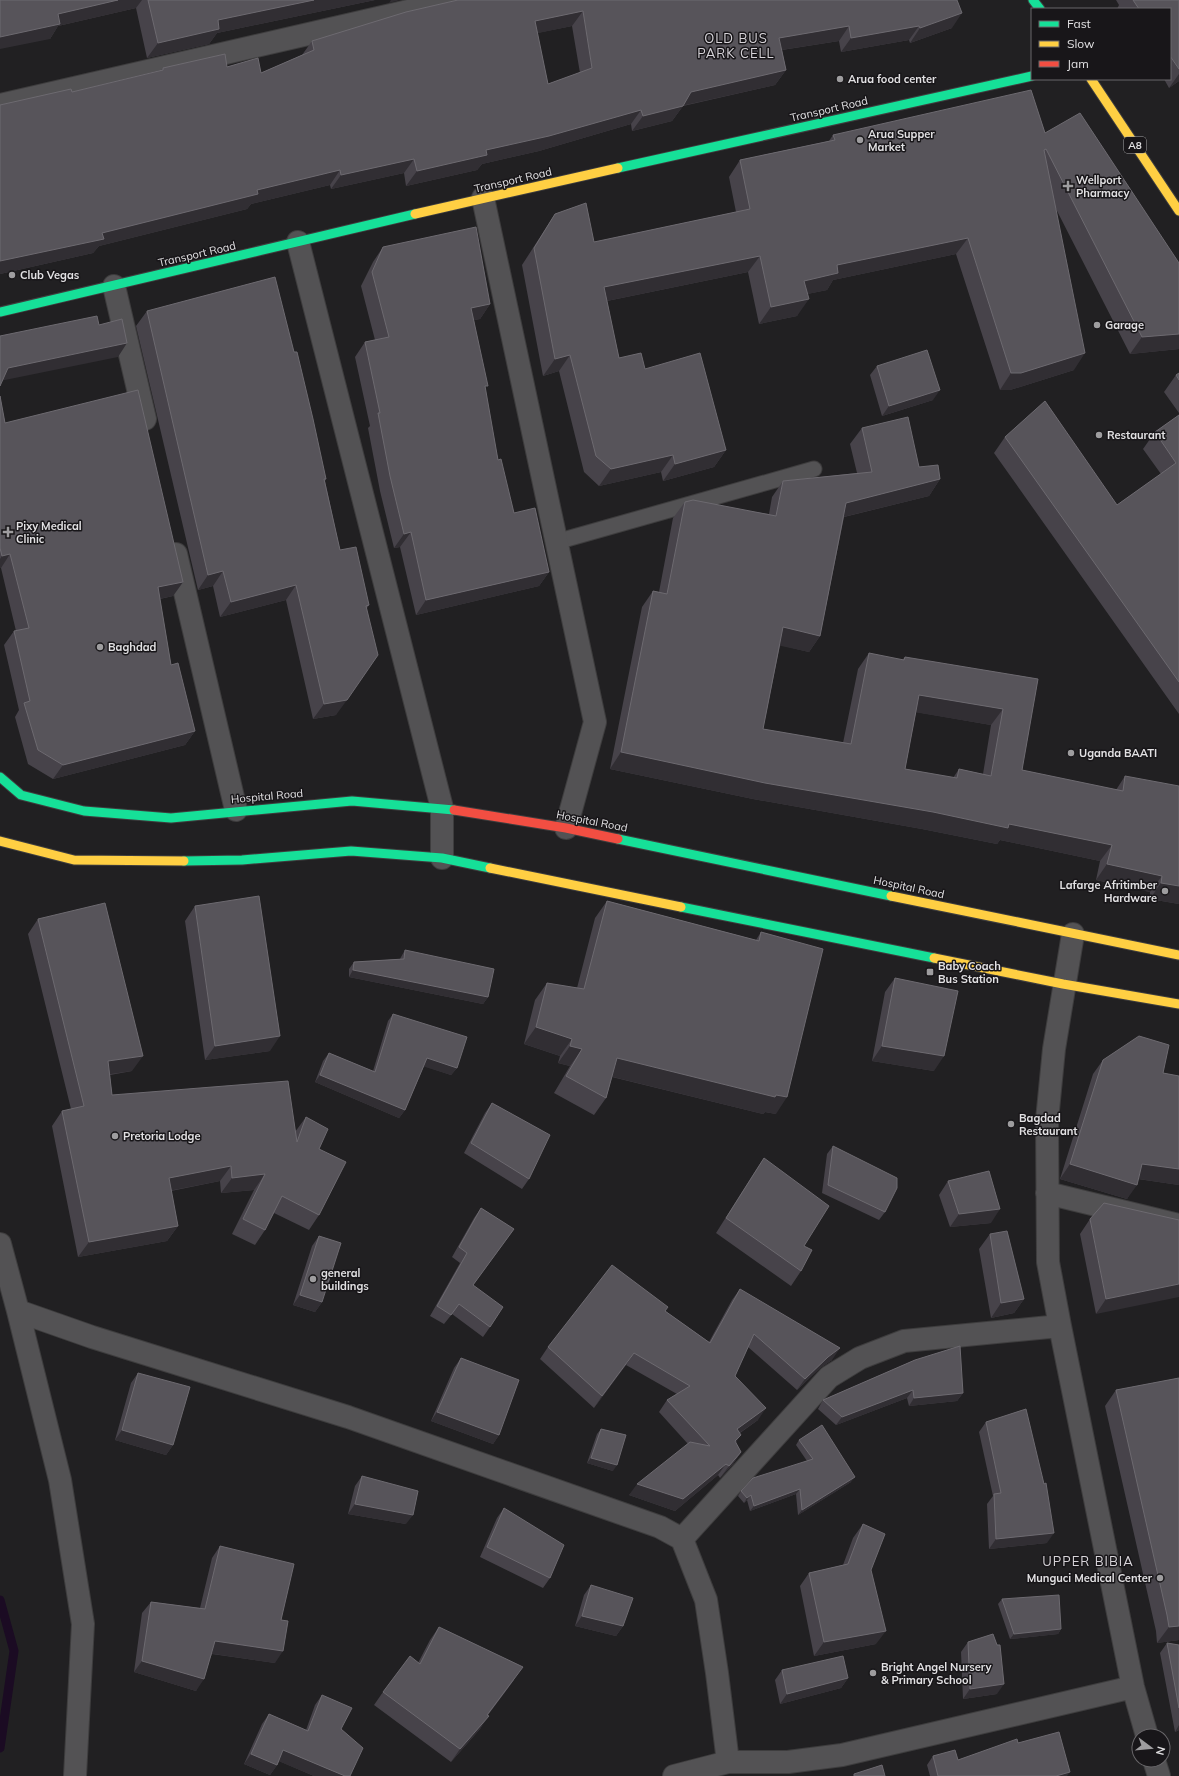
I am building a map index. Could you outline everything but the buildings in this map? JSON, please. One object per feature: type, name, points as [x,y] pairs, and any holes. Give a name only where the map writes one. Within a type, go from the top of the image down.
[{"type":"main road","name":"Transport Road","points":[[0,312],[483,198],[1031,76]]},
{"type":"main road","name":"A8","points":[[1092,80],[1176,202]]},
{"type":"main road","name":"Hospital Road","points":[[0,776],[21,795],[84,811],[171,818],[236,810],[352,801],[442,808],[566,828],[1179,955]]},
{"type":"main road","points":[[0,841],[74,860],[242,860],[351,851],[442,858],[1063,984],[1179,1004]]},
{"type":"street","points":[[0,105],[456,0]]},
{"type":"street","points":[[483,198],[595,722],[566,828]]},
{"type":"street","points":[[298,242],[442,808],[442,858]]},
{"type":"street","points":[[114,286],[149,440]]},
{"type":"street","points":[[171,533],[236,810]]},
{"type":"street","points":[[1073,934],[1063,984],[1054,1049],[1047,1120],[1048,1262],[1134,1687],[1145,1728]]},
{"type":"street","points":[[1047,1193],[1179,1225]]},
{"type":"street","points":[[0,1244],[60,1480],[83,1624],[75,1776]]},
{"type":"street","points":[[18,1311],[92,1337],[348,1416],[660,1527],[682,1539],[706,1600],[728,1762]]},
{"type":"street","points":[[682,1539],[829,1377],[860,1358],[904,1341],[1060,1326]]},
{"type":"street","points":[[674,1776],[728,1762],[788,1762],[842,1755],[1134,1687]]},
{"type":"lane","points":[[556,542],[814,469]]},
{"type":"waterway","points":[[0,1600],[14,1651],[0,1748]]},
{"type":"traffic: fast","points":[[1033,0],[1039,8]]},
{"type":"traffic: fast","points":[[618,168],[1031,76]]},
{"type":"traffic: fast","points":[[0,312],[415,214]]},
{"type":"traffic: fast","points":[[0,777],[21,795],[84,811],[171,818],[352,801],[454,810]]},
{"type":"traffic: fast","points":[[618,839],[891,896]]},
{"type":"traffic: fast","points":[[184,861],[242,860],[351,851],[442,858],[490,868]]},
{"type":"traffic: fast","points":[[681,907],[934,958]]},
{"type":"traffic: slow","points":[[1092,80],[1179,211]]},
{"type":"traffic: slow","points":[[415,214],[618,168]]},
{"type":"traffic: slow","points":[[0,841],[74,860],[184,861]]},
{"type":"traffic: slow","points":[[490,868],[681,907]]},
{"type":"traffic: slow","points":[[891,896],[1179,955]]},
{"type":"traffic: slow","points":[[934,958],[1063,984],[1179,1004]]},
{"type":"traffic: jam","points":[[454,810],[566,828],[618,839]]},
{"type":"place","name":"Arua food center","points":[[840,79]]},
{"type":"place","name":"Arua Supper Market","points":[[860,140]]},
{"type":"place","name":"Wellport Pharmacy","points":[[1068,186]]},
{"type":"place","name":"Club Vegas","points":[[12,275]]},
{"type":"place","name":"Garage","points":[[1097,325]]},
{"type":"place","name":"Restaurant","points":[[1099,435]]},
{"type":"place","name":"Pixy Medical Clinic","points":[[8,532]]},
{"type":"place","name":"Baghdad","points":[[100,647]]},
{"type":"place","name":"Uganda BAATI","points":[[1071,753]]},
{"type":"place","name":"Lafarge Afritimber Hardware","points":[[1165,891]]},
{"type":"place","name":"Baby Coach Bus Station","points":[[930,972]]},
{"type":"place","name":"Bagdad Restaurant","points":[[1011,1124]]},
{"type":"place","name":"Pretoria Lodge","points":[[115,1136]]},
{"type":"place","name":"general buildings","points":[[313,1279]]},
{"type":"place","name":"Munguci Medical Center","points":[[1160,1578]]},
{"type":"place","name":"Bright Angel Nursery & Primary School","points":[[873,1673]]},
{"type":"district","name":"OLD BUS PARK CELL","points":[[736,46]]},
{"type":"district","name":"UPPER BIBIA","points":[[1088,1561]]}]
